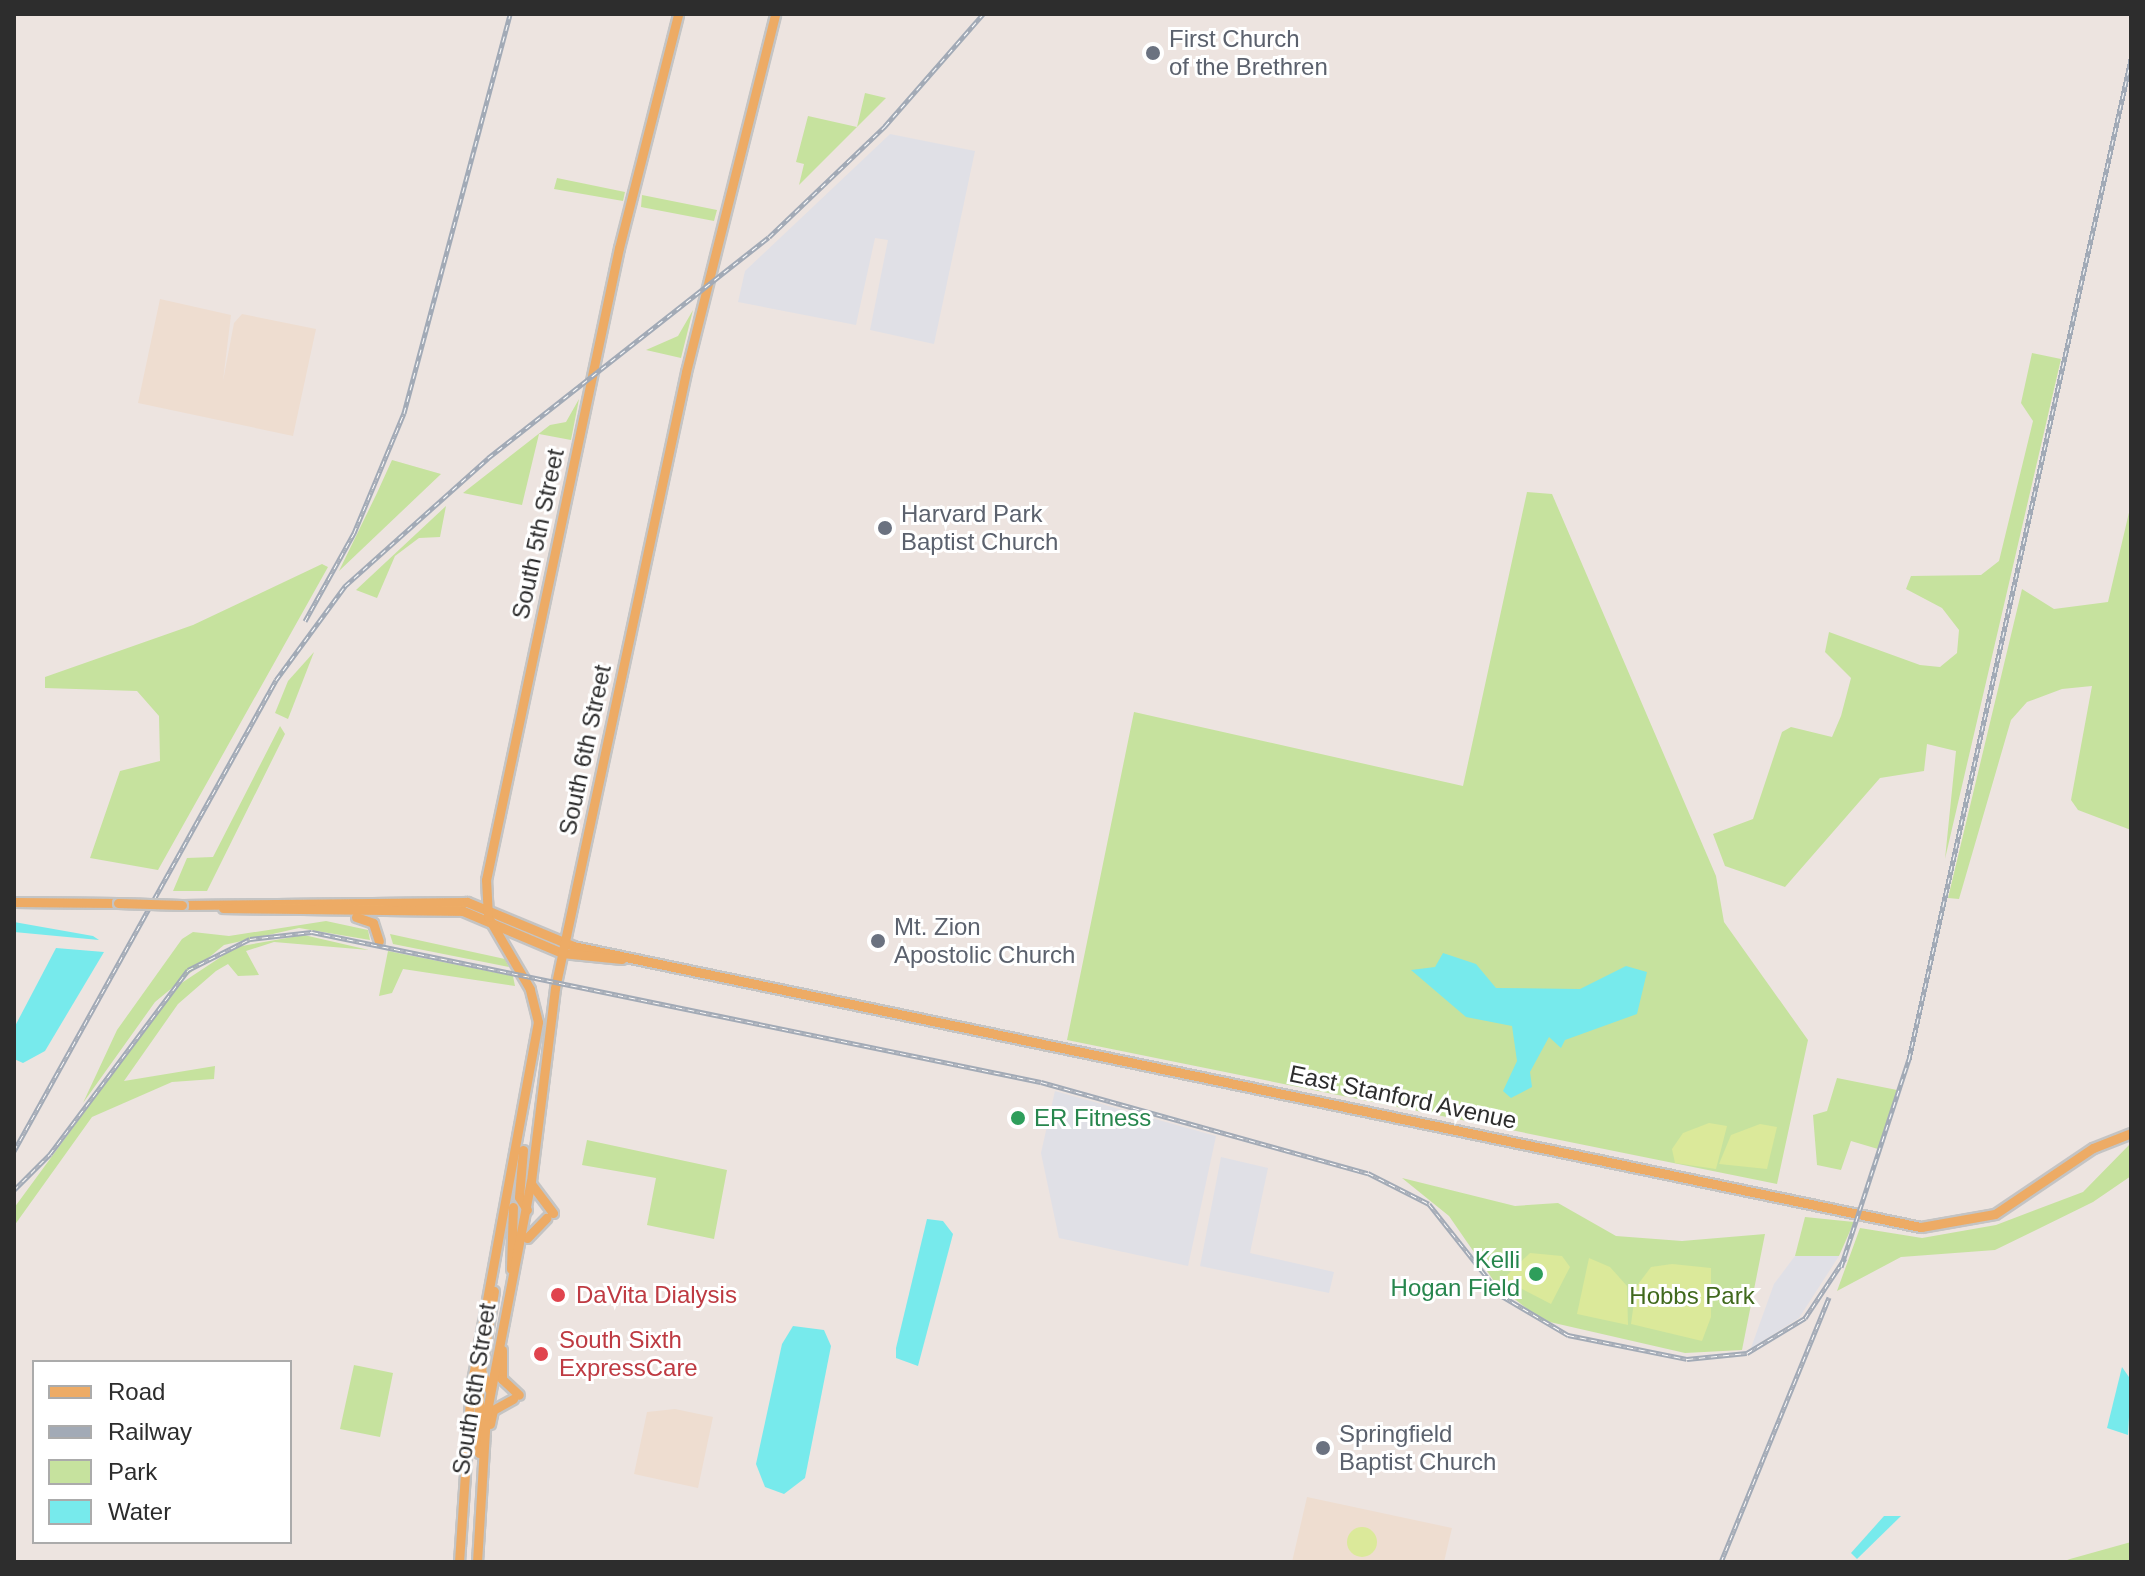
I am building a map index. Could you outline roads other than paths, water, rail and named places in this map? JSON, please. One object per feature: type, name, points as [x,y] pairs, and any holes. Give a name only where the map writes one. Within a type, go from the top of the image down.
[{"type":"main road","name":"South 5th Street","points":[[487,912],[489,866],[619,248],[678,14]]},
{"type":"main road","name":"South 6th Street","points":[[477,1562],[481,1459],[490,1391],[527,1210],[563,948],[703,299],[775,14]]},
{"type":"main road","points":[[459,901],[477,892],[489,866]]},
{"type":"main road","name":"East Stanford Avenue","points":[[14,902],[217,905],[459,901],[563,948],[646,962],[1921,1227],[1995,1214],[2093,1148],[2131,1133]]},
{"type":"main road","name":"East Stanford Avenue","points":[[217,905],[314,912],[487,912]]},
{"type":"main road","points":[[314,912],[367,918],[379,941]]},
{"type":"main road","name":"South 6th Street","points":[[459,1534],[471,1387],[521,1143],[535,1056],[535,999],[487,912]]},
{"type":"main road","points":[[521,1143],[519,1197],[527,1210]]},
{"type":"main road","points":[[508,1302],[529,1229],[549,1215],[538,1201],[531,1181]]},
{"type":"main road","points":[[513,1207],[513,1276]]},
{"type":"main road","points":[[490,1391],[481,1376],[494,1269]]},
{"type":"main road","points":[[481,1459],[493,1410],[516,1397],[502,1379],[501,1331]]},
{"type":"main road","points":[[471,1387],[479,1395],[481,1459]]},
{"type":"main road","points":[[459,1534],[459,1562]]},
{"type":"main road","points":[[459,1534],[466,1562]]},
{"type":"water","points":[[14,922],[93,936],[99,940],[14,932]]},
{"type":"water","points":[[56,948],[104,952],[45,1051],[23,1063],[14,1059],[14,1028]]},
{"type":"water","points":[[1443,953],[1476,964],[1496,988],[1580,989],[1626,966],[1647,972],[1637,1014],[1565,1040],[1561,1048],[1549,1037],[1530,1072],[1532,1087],[1511,1098],[1503,1091],[1517,1061],[1512,1026],[1466,1017],[1411,970],[1435,967]]},
{"type":"water","points":[[927,1219],[943,1221],[953,1234],[918,1366],[896,1358],[896,1348]]},
{"type":"water","points":[[793,1326],[824,1330],[831,1346],[805,1478],[784,1494],[765,1487],[756,1464],[782,1344]]},
{"type":"water","points":[[2122,1367],[2131,1380],[2128,1435],[2107,1428]]},
{"type":"water","points":[[1884,1516],[1901,1516],[1857,1559],[1851,1553]]},
{"type":"railway","points":[[305,621],[354,533],[404,413],[510,14]]},
{"type":"railway","points":[[14,1151],[276,680],[345,586],[488,458],[769,237],[885,126],[983,14]]},
{"type":"railway","points":[[1841,1267],[1909,1059],[2131,59]]},
{"type":"railway","points":[[14,1190],[50,1154],[188,970],[250,939],[312,932],[1041,1082],[1368,1173],[1429,1204],[1502,1296],[1568,1335],[1687,1359],[1747,1353],[1805,1318],[1845,1258]]},
{"type":"railway","points":[[1721,1562],[1829,1297]]},
{"type":"place","name":"First Church of the Brethren","points":[[1153,53]]},
{"type":"place","name":"Harvard Park Baptist Church","points":[[885,528]]},
{"type":"place","name":"Mt. Zion Apostolic Church","points":[[878,941]]},
{"type":"place","name":"ER Fitness","points":[[1018,1118]]},
{"type":"place","name":"Kelli Hogan Field","points":[[1536,1274]]},
{"type":"place","name":"DaVita Dialysis","points":[[558,1295]]},
{"type":"place","name":"South Sixth ExpressCare","points":[[541,1354]]},
{"type":"place","name":"Springfield Baptist Church","points":[[1323,1448]]},
{"type":"park label","name":"Hobbs Park","points":[[1692,1296]]}]
